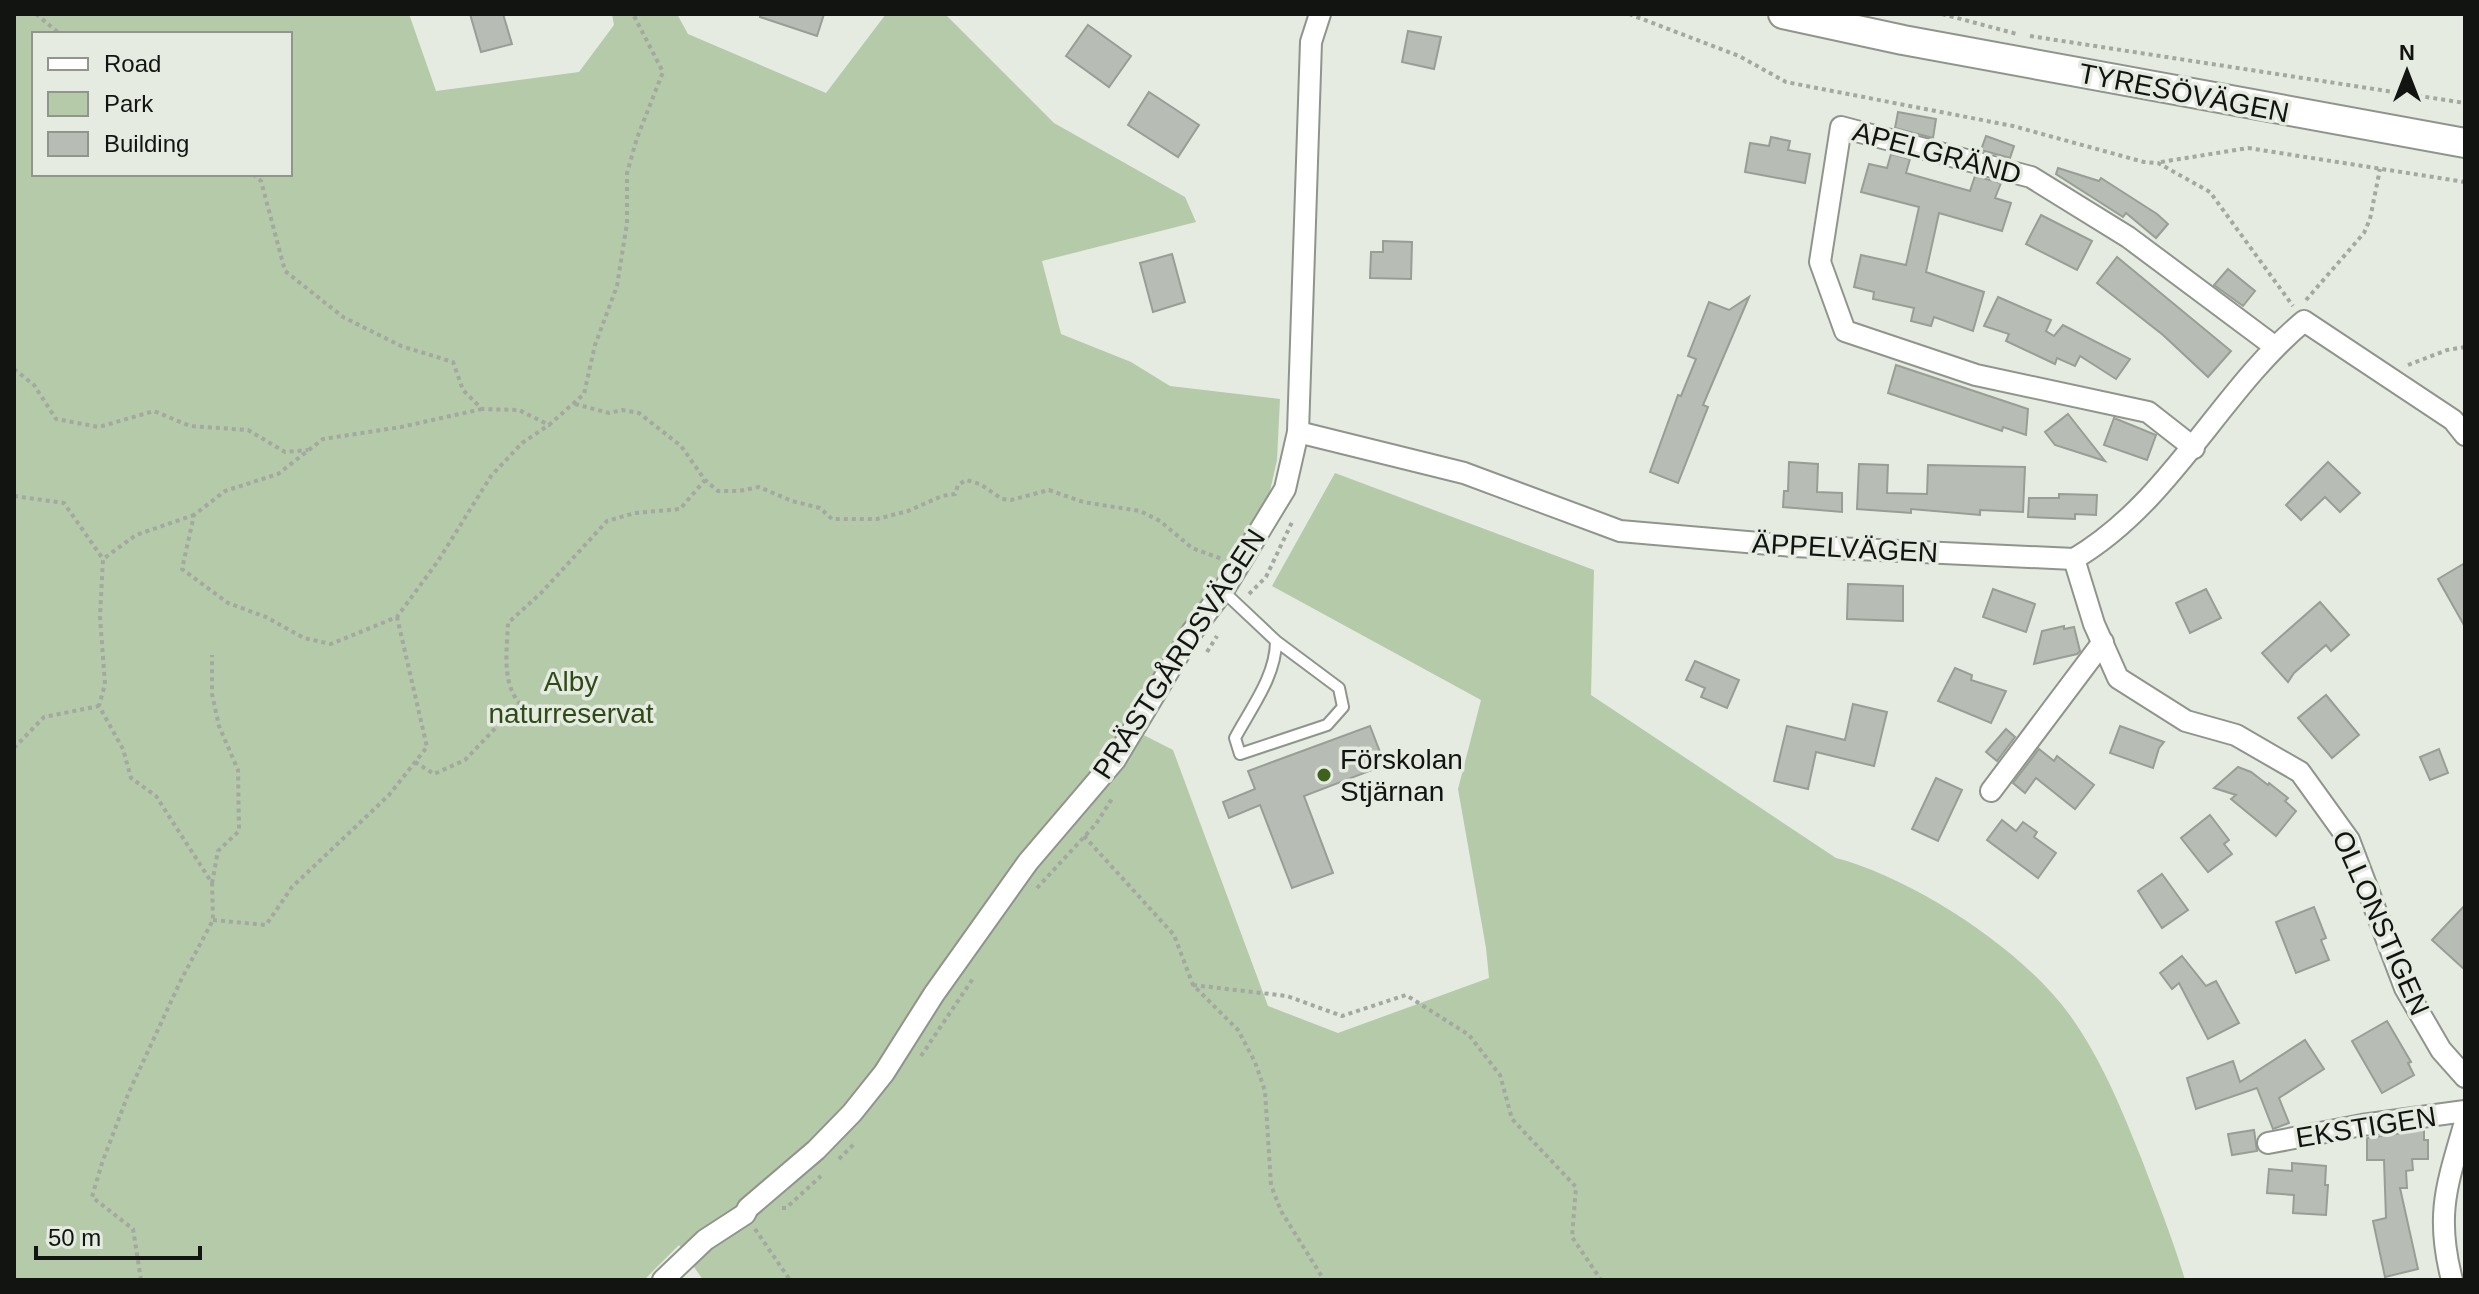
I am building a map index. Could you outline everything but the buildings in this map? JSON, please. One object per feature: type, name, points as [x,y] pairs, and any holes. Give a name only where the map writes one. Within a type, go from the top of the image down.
[{"type":"main road","name":"TYRESÖVÄGEN","points":[[1783,14],[1903,40],[2465,143]]},
{"type":"main road","name":"TYRESÖVÄGEN","points":[[1826,14],[1903,40]]},
{"type":"street","name":"PRÄSTGÅRDSVÄGEN","points":[[663,1280],[705,1240],[745,1214],[748,1208],[816,1150],[852,1113],[884,1073],[934,994],[1028,862],[1115,760],[1192,632],[1223,591],[1285,489],[1298,432],[1311,42],[1320,14]]},
{"type":"street","name":"APELGRÄND","points":[[2194,448],[2148,412],[1976,375],[1845,331],[1820,262],[1841,127],[2031,177],[2128,237],[2274,346]]},
{"type":"street","points":[[2074,559],[2105,541],[2194,448],[2300,316],[2453,420],[2465,435]]},
{"type":"street","name":"ÄPPELVÄGEN","points":[[1298,432],[1464,473],[1620,531],[1793,546],[2074,559]]},
{"type":"street","name":"OLLONSTIGEN","points":[[2074,559],[2094,624],[2118,678],[2186,721],[2236,735],[2300,772],[2349,840],[2405,988],[2441,1050],[2465,1077]]},
{"type":"street","points":[[1991,791],[2103,642]]},
{"type":"street","name":"EKSTIGEN","points":[[2268,1143],[2362,1125],[2465,1111]]},
{"type":"street","name":"EKSTIGEN","points":[[2452,1280],[2443,1246],[2444,1196],[2465,1122]]},
{"type":"lane","points":[[1223,591],[1276,641],[1339,688],[1343,707],[1327,725],[1240,754],[1235,738],[1268,678],[1276,657],[1276,641]]},
{"type":"path","points":[[36,14],[58,32]]},
{"type":"path","points":[[194,515],[182,569],[228,603],[266,617],[304,638],[331,644],[397,617],[438,561],[491,476],[522,443],[549,425],[584,394],[595,345],[617,286],[627,223],[627,173],[663,72],[633,14]]},
{"type":"path","points":[[1629,14],[1739,56],[1786,82],[2013,126],[2144,162],[2158,163],[2248,148],[2465,182]]},
{"type":"path","points":[[1942,14],[2020,34],[2465,103]]},
{"type":"path","points":[[2158,163],[2210,192],[2300,316],[2364,233],[2370,219],[2380,169]]},
{"type":"path","points":[[255,176],[261,181],[285,271],[343,317],[401,346],[453,362],[463,390],[482,409]]},
{"type":"path","points":[[2384,374],[2447,350],[2465,347]]},
{"type":"path","points":[[14,369],[34,385],[56,419],[99,427],[154,411],[190,426],[248,430],[285,452],[309,450]]},
{"type":"path","points":[[572,404],[609,413],[622,410],[639,413],[681,446],[705,480],[718,491],[759,487],[770,489],[792,501],[820,508],[832,519],[877,519],[920,507],[942,496],[955,494],[958,485],[966,480],[980,484],[1002,499],[1011,500],[1049,490],[1083,502],[1140,511],[1160,521],[1192,548],[1237,567]]},
{"type":"path","points":[[103,559],[136,535],[194,515],[225,491],[278,474],[323,439],[401,427],[482,409],[519,410],[549,425]]},
{"type":"path","points":[[415,762],[434,774],[465,760],[521,705],[511,694],[507,668],[508,623],[541,593],[607,521],[635,513],[680,509],[705,480]]},
{"type":"path","points":[[14,496],[64,503],[103,559],[100,617],[105,684],[99,706],[123,749],[131,778],[156,796],[212,883]]},
{"type":"path","points":[[213,920],[266,925],[292,887],[389,795],[427,747],[397,617]]},
{"type":"path","points":[[141,1280],[133,1229],[92,1197],[129,1092],[213,920],[212,883],[218,851],[239,831],[238,770],[219,726],[212,694],[212,655]]},
{"type":"path","points":[[14,748],[44,717],[99,706]]},
{"type":"path","points":[[1084,836],[1174,935],[1193,985],[1238,1030],[1255,1062],[1265,1091],[1271,1185],[1281,1211],[1324,1280]]},
{"type":"path","points":[[1193,985],[1287,996],[1342,1016],[1406,995],[1469,1035],[1500,1075],[1512,1119],[1576,1187],[1572,1237],[1601,1280]]},
{"type":"path","points":[[745,1214],[790,1280]]},
{"type":"green space","name":"Alby naturreservat","points":[[14,14],[409,14],[436,91],[579,72],[614,25],[612,14],[677,14],[688,34],[826,93],[886,14],[945,14],[1054,123],[1185,197],[1196,222],[1042,261],[1061,334],[1131,362],[1170,386],[1280,399],[1277,460],[1270,491],[1237,556],[1128,727],[1173,750],[1268,1006],[1338,1033],[1489,978],[1458,789],[1481,700],[1272,586],[1335,473],[1594,570],[1591,695],[1836,858],[1866,868],[1931,899],[1995,941],[2024,965],[2069,1014],[2101,1066],[2142,1160],[2185,1280],[703,1280],[679,1245],[644,1280],[14,1280]]},
{"type":"place","name":"Förskolan Stjärnan","points":[[1324,775]]}]
